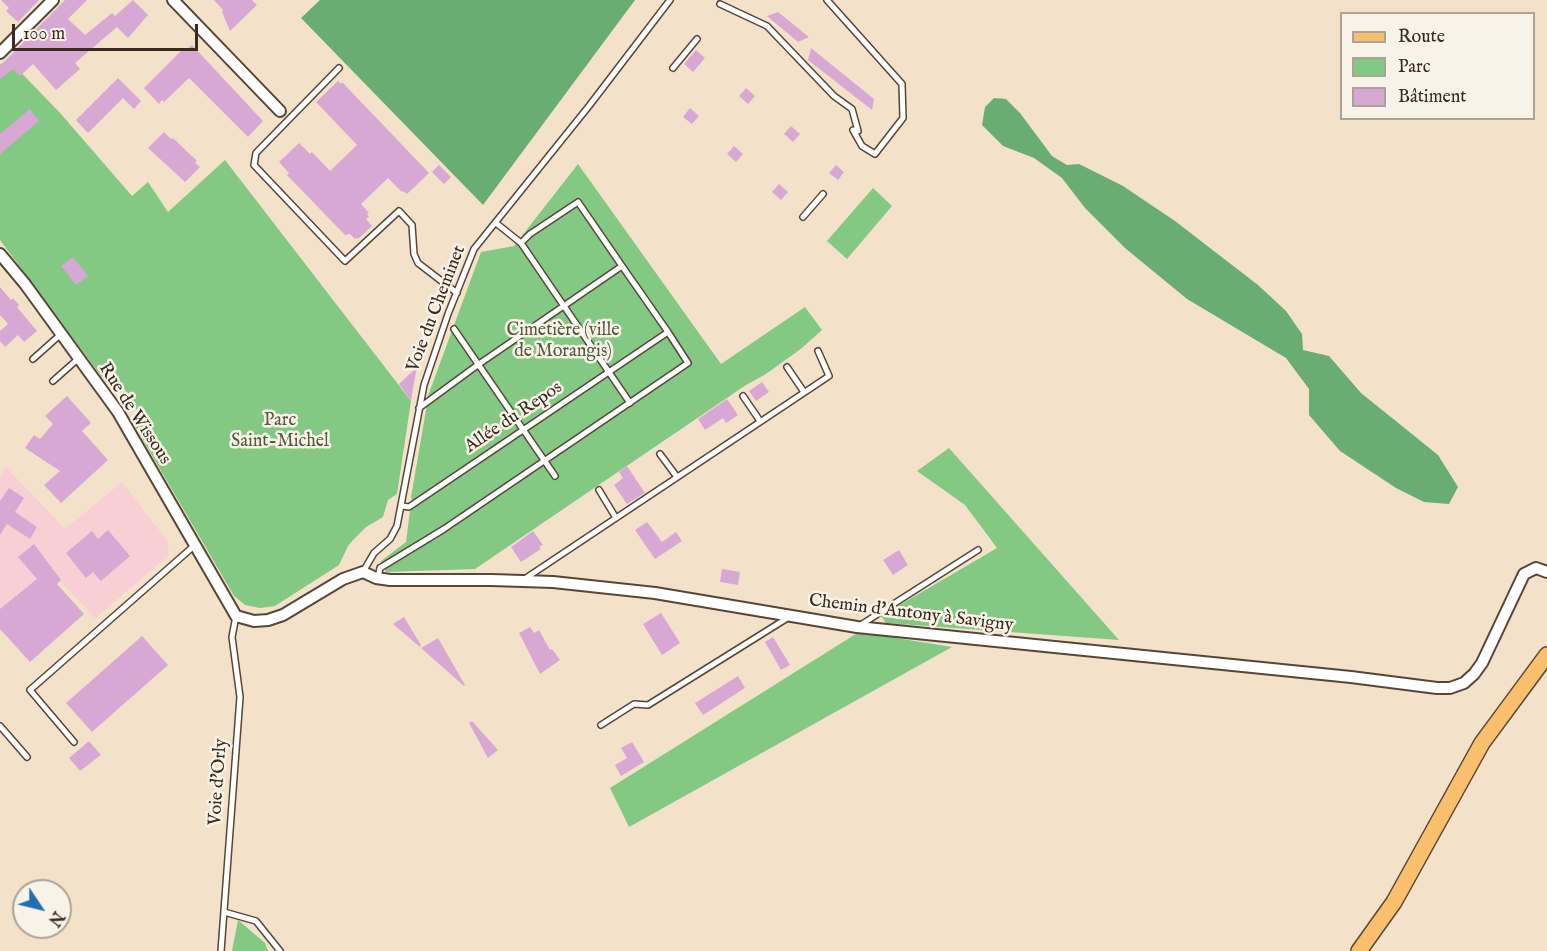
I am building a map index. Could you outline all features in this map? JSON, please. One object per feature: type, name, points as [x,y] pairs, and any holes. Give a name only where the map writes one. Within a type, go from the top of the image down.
[{"type":"main road","points":[[1359,951],[1394,902],[1482,743],[1547,655]]},
{"type":"main road","points":[[1507,710],[1547,670]]},
{"type":"street","points":[[0,53],[52,0]]},
{"type":"street","points":[[173,0],[280,111]]},
{"type":"street","name":"Rue de Wissous","points":[[0,254],[121,417],[236,616]]},
{"type":"street","name":"Chemin d'Antony à Savigny","points":[[363,572],[378,578],[522,580],[655,593],[857,627],[1351,677],[1437,688],[1450,688],[1464,683],[1474,674],[1482,663],[1524,574],[1536,568],[1547,572]]},
{"type":"street","points":[[236,616],[254,621],[268,620],[283,615],[343,579],[363,572]]},
{"type":"lane","name":"Voie du Cheminet","points":[[363,572],[374,553],[384,546],[394,533],[402,506],[419,408],[431,362],[474,249],[670,0]]},
{"type":"lane","points":[[720,4],[767,26],[834,96],[852,109],[855,130],[862,146],[875,154],[903,118],[902,84],[827,0]]},
{"type":"lane","points":[[673,68],[697,39]]},
{"type":"lane","points":[[339,68],[256,153],[254,165],[345,261],[399,211],[412,225],[414,254],[418,263],[457,292]]},
{"type":"lane","points":[[280,111],[289,119]]},
{"type":"lane","points":[[803,217],[823,194]]},
{"type":"lane","points":[[378,578],[380,568],[444,529],[688,363],[578,202],[530,234],[521,243]]},
{"type":"lane","points":[[496,223],[521,243],[630,403]]},
{"type":"lane","points":[[419,408],[622,266]]},
{"type":"lane","points":[[454,329],[555,476]]},
{"type":"lane","name":"Allée du Repos","points":[[402,506],[409,507],[668,332]]},
{"type":"lane","points":[[33,359],[61,334]]},
{"type":"lane","points":[[522,580],[829,376],[819,351]]},
{"type":"lane","points":[[53,381],[79,358]]},
{"type":"lane","points":[[787,367],[804,392]]},
{"type":"lane","points":[[743,396],[760,421]]},
{"type":"lane","points":[[660,454],[677,477]]},
{"type":"lane","points":[[599,490],[616,518]]},
{"type":"lane","points":[[74,742],[30,690],[195,545]]},
{"type":"lane","points":[[857,627],[978,550]]},
{"type":"lane","name":"Voie d'Orly","points":[[221,951],[240,697],[232,637],[236,616]]},
{"type":"lane","points":[[601,724],[634,704],[648,705],[790,616]]},
{"type":"lane","points":[[0,726],[27,757]]},
{"type":"lane","points":[[224,912],[256,921],[280,951]]},
{"type":"shaded area","points":[[6,467],[65,529],[122,482],[167,540],[169,555],[95,618],[60,581],[0,632],[0,476]]},
{"type":"green space","points":[[320,0],[635,0],[483,205],[301,18]]},
{"type":"green space","name":"Parc Saint-Michel","points":[[8,59],[61,114],[132,196],[148,182],[168,212],[225,160],[411,401],[397,494],[388,500],[383,517],[366,527],[353,540],[339,565],[275,606],[260,608],[245,605],[234,596],[136,428],[139,414],[124,388],[110,388],[0,240],[0,65]]},
{"type":"green space","points":[[994,98],[1006,99],[1020,113],[1052,156],[1067,165],[1079,164],[1123,186],[1175,221],[1258,285],[1286,311],[1302,334],[1303,350],[1329,356],[1361,393],[1438,455],[1458,487],[1449,504],[1424,502],[1396,488],[1340,451],[1309,415],[1309,389],[1286,358],[1187,299],[1125,248],[1085,208],[1062,178],[1034,158],[1003,146],[982,125],[985,107]]},
{"type":"green space","name":"Cimetière (ville de Morangis)","points":[[578,164],[721,364],[805,307],[822,330],[766,374],[746,385],[475,569],[386,572],[381,561],[406,542],[410,511],[414,508],[411,497],[429,393],[481,252],[514,246]]},
{"type":"green space","points":[[873,188],[892,206],[847,259],[827,241]]},
{"type":"green space","points":[[949,448],[1119,640],[886,623],[881,616],[997,548],[965,505],[917,471]]},
{"type":"green space","points":[[859,632],[952,647],[629,827],[610,788]]},
{"type":"green space","points":[[238,920],[265,943],[268,951],[232,951]]},
{"type":"building","points":[[1,0],[39,0],[18,22],[6,11],[9,8]]},
{"type":"building","points":[[65,0],[87,0],[68,19],[85,35],[112,13],[115,16],[133,0],[148,15],[128,38],[117,27],[75,63],[80,69],[56,90],[33,64],[20,76],[13,69],[0,79],[0,66]]},
{"type":"building","points":[[214,0],[252,0],[257,5],[230,31],[223,10]]},
{"type":"building","points":[[778,12],[809,37],[798,42],[767,16]]},
{"type":"building","points":[[192,45],[263,121],[248,137],[189,78],[159,104],[144,88],[184,48],[186,50]]},
{"type":"building","points":[[811,48],[874,99],[872,110],[808,60]]},
{"type":"building","points":[[696,50],[705,58],[693,72],[684,64]]},
{"type":"building","points":[[118,78],[141,101],[134,109],[123,98],[88,133],[76,120]]},
{"type":"building","points":[[338,81],[341,84],[342,82],[429,173],[407,194],[388,178],[361,204],[369,213],[366,219],[372,226],[358,239],[350,234],[345,235],[287,175],[289,173],[279,162],[299,143],[310,154],[312,152],[330,171],[357,145],[316,102]]},
{"type":"building","points":[[746,88],[755,96],[748,104],[739,96]]},
{"type":"building","points":[[690,108],[699,116],[692,124],[683,117]]},
{"type":"building","points":[[30,109],[39,121],[0,154],[0,134]]},
{"type":"building","points":[[791,126],[800,134],[793,142],[784,134]]},
{"type":"building","points":[[164,132],[197,161],[195,163],[200,167],[185,182],[148,148]]},
{"type":"building","points":[[734,146],[743,154],[736,162],[727,154]]},
{"type":"building","points":[[439,165],[451,177],[444,184],[432,172]]},
{"type":"building","points":[[836,165],[844,172],[838,180],[829,173]]},
{"type":"building","points":[[779,184],[788,192],[781,200],[772,192]]},
{"type":"building","points":[[73,257],[88,276],[76,285],[61,266]]},
{"type":"building","points":[[0,287],[11,300],[13,298],[19,305],[17,307],[37,331],[24,342],[18,335],[5,347],[0,341],[0,331],[8,324],[0,315]]},
{"type":"building","points":[[417,367],[413,388],[411,401],[399,384]]},
{"type":"building","points":[[762,382],[769,392],[756,401],[749,391]]},
{"type":"building","points":[[67,396],[91,423],[82,431],[108,460],[61,503],[44,485],[60,471],[25,448],[34,435],[40,439],[53,424],[45,416]]},
{"type":"building","points":[[727,399],[738,415],[726,423],[723,418],[705,430],[698,419]]},
{"type":"building","points":[[627,466],[645,493],[627,504],[614,485],[623,478],[619,472]]},
{"type":"building","points":[[9,488],[24,498],[15,512],[37,527],[30,539],[7,524],[0,535],[0,501]]},
{"type":"building","points":[[647,522],[662,542],[676,532],[682,541],[655,559],[635,530]]},
{"type":"building","points":[[108,530],[130,556],[101,581],[93,572],[86,578],[66,553],[92,531],[98,539]]},
{"type":"building","points":[[533,531],[543,545],[539,547],[541,549],[521,562],[511,547]]},
{"type":"building","points":[[34,544],[61,580],[57,584],[84,614],[30,662],[0,629],[0,609],[37,579],[18,557]]},
{"type":"building","points":[[899,550],[908,565],[893,575],[883,560]]},
{"type":"building","points":[[722,569],[740,572],[738,585],[720,582]]},
{"type":"building","points":[[661,613],[680,643],[662,655],[643,624]]},
{"type":"building","points":[[404,617],[421,645],[420,647],[393,624]]},
{"type":"building","points":[[530,627],[534,633],[539,630],[550,650],[552,649],[560,660],[540,674],[519,633]]},
{"type":"building","points":[[142,636],[168,665],[92,732],[66,703]]},
{"type":"building","points":[[773,637],[790,665],[781,670],[765,642]]},
{"type":"building","points":[[438,638],[465,685],[464,686],[421,648]]},
{"type":"building","points":[[738,676],[745,688],[703,715],[695,703]]},
{"type":"building","points":[[472,721],[498,750],[488,758],[469,723]]},
{"type":"building","points":[[89,741],[101,755],[80,771],[69,758]]},
{"type":"building","points":[[632,742],[644,762],[621,776],[615,765],[627,758],[621,748]]}]
